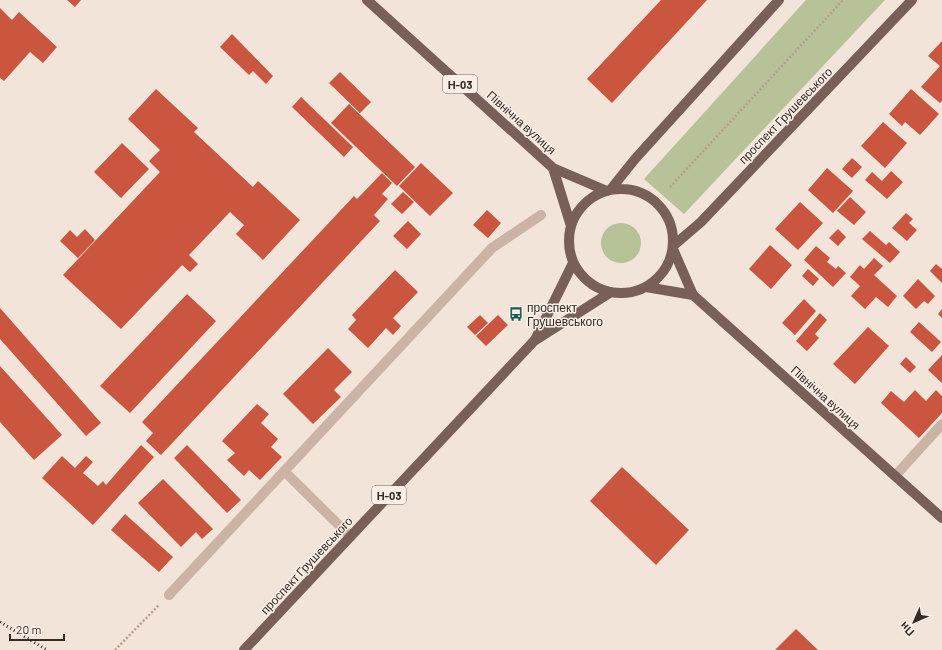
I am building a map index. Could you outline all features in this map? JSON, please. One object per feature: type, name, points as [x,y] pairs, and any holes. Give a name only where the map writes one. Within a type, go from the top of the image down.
[{"type":"main road","name":"Північна вулиця","points":[[367,0],[553,168],[609,190]]},
{"type":"main road","points":[[609,190],[635,159],[779,0]]},
{"type":"main road","name":"проспект Грушевського","points":[[673,247],[701,222],[912,0]]},
{"type":"main road","name":"Північна вулиця","points":[[553,168],[571,226]]},
{"type":"main road","name":"Н-03","points":[[624,189],[641,193],[656,202],[666,216],[672,232],[673,247],[670,260],[664,271],[646,287],[628,293],[611,292],[599,289],[588,282],[573,263],[569,251],[571,226],[578,210],[591,198],[609,190],[624,189]]},
{"type":"main road","name":"Північна вулиця","points":[[673,247],[693,295],[942,518]]},
{"type":"main road","name":"проспект Грушевського","points":[[534,341],[573,263]]},
{"type":"main road","points":[[646,287],[693,295]]},
{"type":"main road","name":"проспект Грушевського","points":[[244,650],[534,341],[611,292]]},
{"type":"street","points":[[169,595],[492,248],[541,215]]},
{"type":"street","points":[[895,476],[942,424]]},
{"type":"street","points":[[284,471],[350,536]]},
{"type":"path","points":[[670,187],[843,0]]},
{"type":"path","points":[[115,650],[169,595]]},
{"type":"green space","points":[[806,0],[885,0],[684,214],[644,179]]},
{"type":"green space","points":[[625,223],[632,226],[638,232],[641,243],[640,251],[632,260],[625,263],[617,263],[610,260],[602,251],[601,239],[604,232],[613,224]]},
{"type":"building","points":[[67,0],[81,0],[75,7]]},
{"type":"building","points":[[661,0],[707,0],[612,103],[587,79]]},
{"type":"building","points":[[0,8],[12,20],[19,12],[57,47],[43,63],[30,52],[4,81],[0,78]]},
{"type":"building","points":[[232,34],[273,76],[266,84],[253,71],[249,75],[220,47]]},
{"type":"building","points":[[942,41],[942,101],[940,103],[921,87],[940,66],[928,56]]},
{"type":"building","points":[[340,72],[371,102],[360,113],[329,83]]},
{"type":"building","points":[[156,89],[198,128],[194,132],[253,187],[258,181],[300,220],[263,260],[236,234],[244,225],[230,212],[189,255],[198,264],[190,272],[182,265],[121,329],[63,275],[160,172],[149,161],[160,150],[128,119]]},
{"type":"building","points":[[911,89],[939,114],[920,135],[905,122],[902,126],[889,114]]},
{"type":"building","points":[[301,97],[353,147],[344,157],[292,107]]},
{"type":"building","points":[[349,104],[415,167],[397,186],[331,123]]},
{"type":"building","points":[[883,122],[907,143],[885,168],[861,146]]},
{"type":"building","points":[[122,143],[149,169],[121,198],[94,172]]},
{"type":"building","points":[[852,158],[862,167],[852,178],[842,169]]},
{"type":"building","points":[[421,163],[453,193],[430,216],[399,186]]},
{"type":"building","points":[[827,168],[853,191],[833,213],[808,190]]},
{"type":"building","points":[[891,171],[903,182],[887,199],[865,180],[872,172],[882,181]]},
{"type":"building","points":[[382,173],[392,183],[382,194],[388,199],[374,215],[380,221],[161,455],[146,441],[153,433],[142,422],[354,196],[357,199]]},
{"type":"building","points":[[403,192],[414,202],[402,214],[391,204]]},
{"type":"building","points":[[850,197],[866,212],[854,225],[837,211]]},
{"type":"building","points":[[800,202],[823,223],[798,250],[775,229]]},
{"type":"building","points":[[487,210],[501,223],[488,238],[473,225]]},
{"type":"building","points":[[906,213],[913,219],[909,223],[917,230],[907,241],[892,228]]},
{"type":"building","points":[[408,221],[421,234],[407,249],[393,236]]},
{"type":"building","points":[[85,229],[95,240],[78,258],[60,241],[70,230],[77,237]]},
{"type":"building","points":[[838,229],[846,237],[838,246],[829,238]]},
{"type":"building","points":[[870,231],[886,245],[889,242],[900,252],[890,263],[862,239]]},
{"type":"building","points":[[770,245],[792,265],[771,289],[749,269]]},
{"type":"building","points":[[816,246],[830,258],[827,262],[836,269],[838,266],[846,273],[833,287],[804,260]]},
{"type":"building","points":[[874,258],[883,266],[874,275],[897,296],[888,307],[876,297],[865,309],[851,296],[860,286],[850,277],[860,265],[864,269]]},
{"type":"building","points":[[936,264],[942,269],[942,283],[930,271]]},
{"type":"building","points":[[808,269],[819,279],[813,286],[802,276]]},
{"type":"building","points":[[395,270],[418,292],[393,318],[401,326],[393,335],[386,328],[368,348],[348,329],[356,320],[352,315]]},
{"type":"building","points":[[918,279],[935,296],[928,304],[924,301],[916,309],[903,296]]},
{"type":"building","points":[[187,294],[216,321],[130,413],[100,386]]},
{"type":"building","points":[[804,299],[816,311],[795,335],[782,323]]},
{"type":"building","points":[[0,308],[101,423],[86,436],[0,339]]},
{"type":"building","points":[[942,309],[942,318],[938,314]]},
{"type":"building","points":[[820,313],[827,320],[815,334],[819,338],[807,351],[796,341]]},
{"type":"building","points":[[480,315],[488,323],[475,335],[467,327]]},
{"type":"building","points":[[498,315],[508,325],[486,346],[476,336]]},
{"type":"building","points":[[919,322],[941,342],[932,352],[910,332]]},
{"type":"building","points":[[868,327],[889,346],[855,384],[833,364]]},
{"type":"building","points":[[328,348],[352,372],[334,390],[341,397],[313,424],[283,394]]},
{"type":"building","points":[[942,355],[942,383],[928,370]]},
{"type":"building","points":[[906,357],[916,367],[910,373],[900,364]]},
{"type":"building","points":[[0,366],[62,435],[34,460],[0,422]]},
{"type":"building","points":[[915,390],[926,401],[936,390],[942,396],[942,413],[919,438],[881,403],[891,391],[904,402]]},
{"type":"building","points":[[257,404],[269,414],[261,423],[278,439],[271,447],[282,457],[260,480],[249,470],[244,476],[227,460],[235,453],[222,441]]},
{"type":"building","points":[[141,445],[154,457],[93,525],[42,478],[62,456],[75,468],[86,456],[93,462],[83,473],[98,486],[103,481],[106,485]]},
{"type":"building","points":[[187,445],[241,500],[227,513],[174,458]]},
{"type":"building","points":[[622,467],[689,530],[656,565],[590,501]]},
{"type":"building","points":[[163,479],[213,529],[202,539],[196,532],[181,547],[138,503]]},
{"type":"building","points":[[125,514],[173,557],[159,572],[111,530]]},
{"type":"building","points":[[796,629],[818,650],[775,650]]},
{"type":"railway","points":[[0,622],[47,650]]},
{"type":"place","name":"проспект Грушевського","points":[[516,314]]}]
